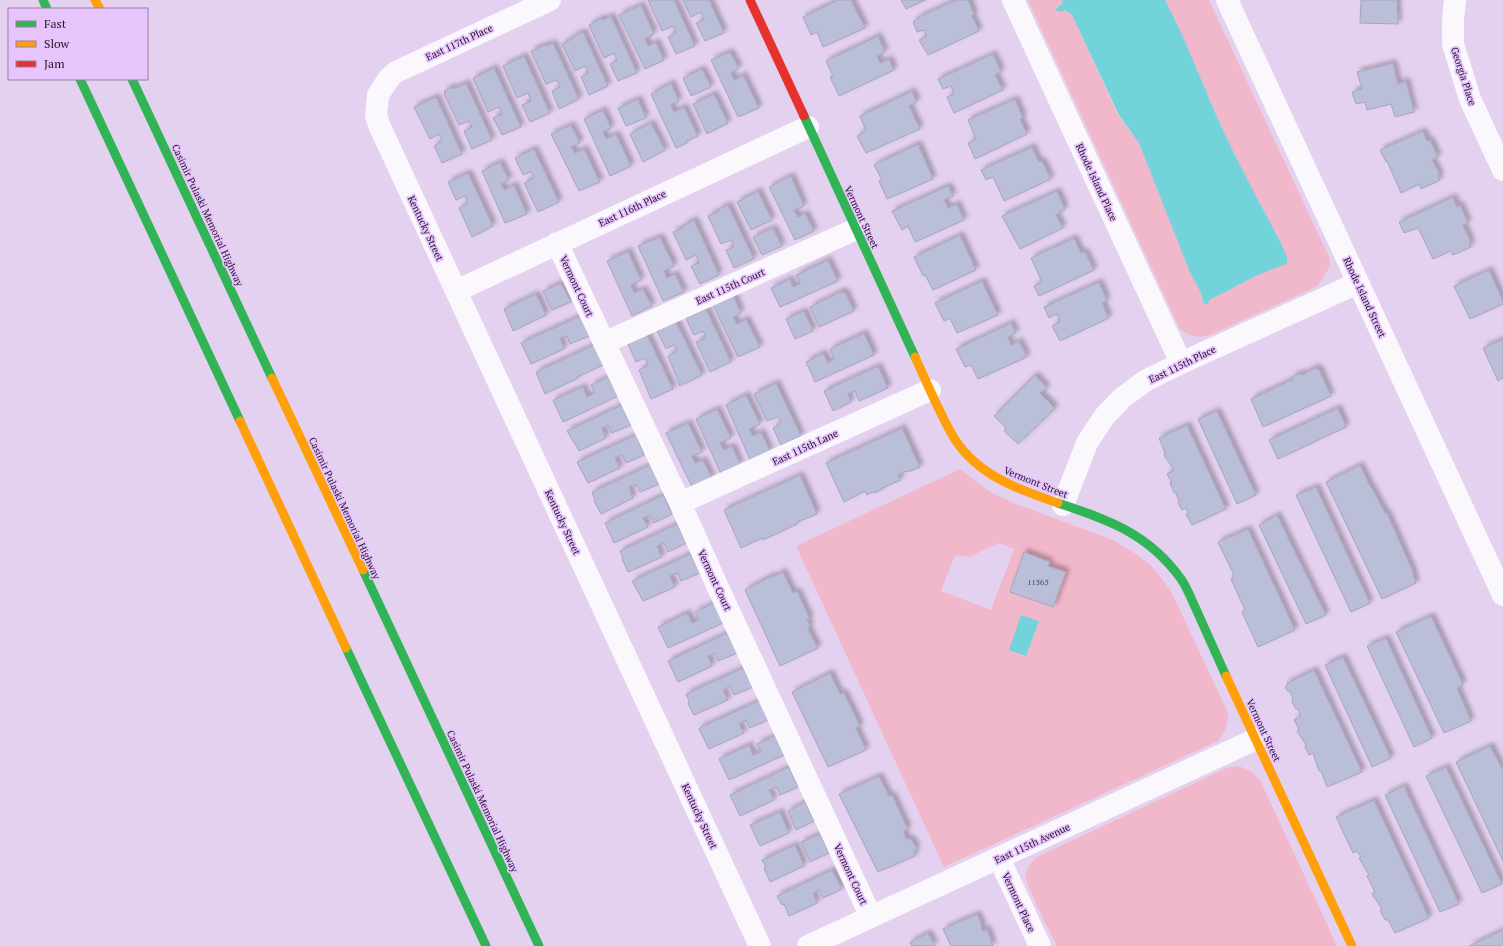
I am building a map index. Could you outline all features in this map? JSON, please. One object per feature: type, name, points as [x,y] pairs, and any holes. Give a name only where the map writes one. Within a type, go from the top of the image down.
[{"type":"main road","name":"Vermont Street","points":[[750,0],[950,432],[961,447],[976,463],[992,475],[1009,485],[1127,530],[1159,552],[1182,580],[1352,946]]},
{"type":"main road","points":[[80,80],[486,946]]},
{"type":"main road","name":"Casimir Pulaski Memorial Highway","points":[[132,80],[539,946]]},
{"type":"street","name":"East 117th Place","points":[[378,95],[388,78],[396,72],[550,0]]},
{"type":"street","name":"Rhode Island Place","points":[[1013,0],[1182,363]]},
{"type":"street","name":"Rhode Island Street","points":[[1227,0],[1503,594]]},
{"type":"street","name":"Georgia Place","points":[[1455,0],[1453,44],[1470,99],[1503,170]]},
{"type":"street","name":"Kentucky Street","points":[[378,95],[376,115],[379,125],[760,946]]},
{"type":"street","name":"East 116th Place","points":[[456,291],[808,127]]},
{"type":"street","name":"East 115th Court","points":[[604,343],[856,229]]},
{"type":"street","name":"Vermont Court","points":[[557,243],[680,503],[871,917]]},
{"type":"street","name":"East 115th Place","points":[[1063,505],[1087,443],[1104,417],[1122,398],[1145,381],[1358,282]]},
{"type":"street","name":"East 115th Lane","points":[[680,503],[930,390]]},
{"type":"street","name":"East 115th Avenue","points":[[808,946],[1256,739]]},
{"type":"street","name":"Vermont Place","points":[[999,858],[1040,946]]},
{"type":"shaded area","points":[[1028,0],[1062,0],[1063,2],[1055,9],[1065,10],[1072,15],[1118,115],[1139,143],[1189,270],[1201,293],[1203,303],[1266,271],[1286,264],[1287,257],[1229,143],[1181,32],[1165,0],[1209,0],[1329,257],[1330,266],[1318,286],[1210,335],[1194,336],[1187,334],[1180,329]]},
{"type":"shaded area","points":[[1062,0],[1165,0],[1181,32],[1229,143],[1281,243],[1287,257],[1287,264],[1247,280],[1209,300],[1208,304],[1203,303],[1201,293],[1189,270],[1139,143],[1119,115],[1072,15],[1065,10],[1061,12],[1055,10],[1063,2]]},
{"type":"shaded area","points":[[960,469],[990,492],[1016,504],[1113,540],[1151,565],[1171,591],[1228,713],[1227,725],[1218,741],[944,867],[796,546]],"holes":[[[999,543],[1014,549],[991,610],[941,591],[955,555],[969,557]],[[1024,553],[1050,561],[1048,566],[1066,572],[1053,607],[1010,592]]]},
{"type":"shaded area","points":[[1021,615],[1039,621],[1026,656],[1009,650]]},
{"type":"shaded area","points":[[1239,766],[1252,772],[1260,780],[1337,946],[1057,946],[1039,910],[1027,880],[1027,870],[1037,857],[1229,767]]},
{"type":"building","points":[[648,0],[674,0],[695,46],[676,54],[668,37],[676,33],[673,26],[662,31]]},
{"type":"building","points":[[683,0],[709,0],[724,33],[705,41],[696,23],[704,20],[701,12],[691,17]]},
{"type":"building","points":[[838,0],[851,0],[865,28],[823,47],[817,32],[811,35],[803,17]]},
{"type":"building","points":[[901,0],[925,0],[906,9]]},
{"type":"building","points":[[956,0],[968,0],[974,14],[972,16],[979,31],[928,55],[919,40],[927,36],[924,30],[917,32],[913,22],[919,17]]},
{"type":"building","points":[[1361,0],[1397,0],[1398,24],[1360,23]]},
{"type":"building","points":[[641,5],[654,34],[645,39],[648,46],[656,42],[664,60],[645,69],[619,15]]},
{"type":"building","points":[[611,16],[637,73],[618,81],[610,64],[617,60],[614,53],[604,58],[589,25],[602,18],[603,20]]},
{"type":"building","points":[[583,32],[608,86],[589,95],[581,77],[588,73],[585,66],[575,71],[562,44],[573,38],[573,36]]},
{"type":"building","points":[[878,36],[885,52],[877,56],[880,63],[889,59],[894,70],[839,96],[830,77],[833,76],[826,61]]},
{"type":"building","points":[[553,43],[579,99],[559,109],[552,91],[560,87],[557,80],[546,84],[531,51]]},
{"type":"building","points":[[730,52],[739,68],[731,73],[734,80],[743,75],[759,108],[738,117],[711,60]]},
{"type":"building","points":[[993,54],[1001,72],[995,75],[1003,90],[954,113],[947,97],[954,94],[951,86],[943,89],[938,79]]},
{"type":"building","points":[[524,56],[550,113],[530,122],[522,105],[531,101],[528,93],[517,98],[503,66]]},
{"type":"building","points":[[1393,63],[1398,84],[1406,81],[1414,112],[1395,117],[1391,104],[1367,110],[1365,102],[1356,104],[1352,92],[1362,89],[1357,72]]},
{"type":"building","points":[[494,68],[521,127],[502,135],[493,118],[502,114],[499,107],[488,112],[473,78]]},
{"type":"building","points":[[702,69],[711,87],[691,96],[683,78]]},
{"type":"building","points":[[466,83],[492,140],[472,149],[464,131],[472,127],[469,121],[459,125],[444,94],[444,91],[452,87],[453,89]]},
{"type":"building","points":[[671,83],[679,101],[671,105],[674,112],[684,107],[698,136],[686,141],[687,143],[676,148],[651,94]]},
{"type":"building","points":[[912,91],[917,102],[909,106],[920,129],[866,153],[857,136],[866,131],[860,116]]},
{"type":"building","points":[[714,94],[728,123],[707,134],[693,104]]},
{"type":"building","points":[[436,97],[462,154],[442,163],[434,146],[442,141],[439,134],[430,139],[414,107]]},
{"type":"building","points":[[638,99],[646,118],[626,126],[618,108]]},
{"type":"building","points":[[1015,99],[1023,118],[1020,119],[1027,134],[975,159],[968,143],[976,139],[968,120]]},
{"type":"building","points":[[603,110],[611,128],[603,132],[606,139],[616,134],[631,166],[610,176],[584,119]]},
{"type":"building","points":[[651,123],[665,150],[643,162],[630,134]]},
{"type":"building","points":[[571,125],[580,143],[571,147],[575,153],[584,149],[600,182],[579,191],[551,134]]},
{"type":"building","points":[[1423,131],[1427,141],[1430,140],[1438,157],[1432,160],[1440,175],[1438,175],[1440,180],[1421,189],[1419,184],[1401,193],[1387,161],[1386,162],[1380,150]]},
{"type":"building","points":[[918,144],[933,179],[887,199],[879,181],[882,180],[874,165]]},
{"type":"building","points":[[1032,147],[1039,162],[1042,161],[1051,179],[1004,201],[993,177],[986,180],[981,170]]},
{"type":"building","points":[[534,149],[559,202],[538,212],[524,183],[534,178],[531,172],[523,175],[515,158]]},
{"type":"building","points":[[500,162],[509,180],[501,184],[504,190],[514,185],[527,214],[505,223],[482,171]]},
{"type":"building","points":[[468,173],[493,226],[472,237],[459,208],[468,203],[465,196],[456,200],[448,182]]},
{"type":"building","points":[[791,176],[804,206],[794,210],[798,217],[805,213],[814,231],[795,240],[769,187]]},
{"type":"building","points":[[948,186],[953,196],[944,200],[948,208],[957,204],[964,220],[915,242],[908,226],[902,230],[892,211]]},
{"type":"building","points":[[758,191],[772,220],[751,230],[737,202]]},
{"type":"building","points":[[1057,191],[1065,209],[1056,215],[1063,228],[1020,249],[1002,216]]},
{"type":"building","points":[[1453,197],[1457,207],[1460,205],[1468,223],[1463,225],[1471,242],[1469,242],[1471,247],[1453,255],[1450,251],[1433,259],[1418,228],[1404,233],[1399,222]]},
{"type":"building","points":[[728,205],[754,259],[734,268],[726,250],[734,247],[731,240],[721,244],[708,216]]},
{"type":"building","points":[[694,220],[719,275],[700,284],[691,266],[699,263],[696,255],[686,260],[673,232],[683,228],[684,225]]},
{"type":"building","points":[[773,228],[782,246],[762,255],[753,237]]},
{"type":"building","points":[[960,235],[976,270],[933,290],[925,275],[923,276],[914,257]]},
{"type":"building","points":[[660,237],[674,266],[664,271],[667,278],[675,274],[684,292],[663,301],[638,246]]},
{"type":"building","points":[[1074,238],[1081,253],[1085,252],[1094,270],[1039,296],[1034,286],[1042,282],[1031,258]]},
{"type":"building","points":[[628,251],[641,280],[631,285],[634,293],[643,289],[652,306],[632,316],[607,261]]},
{"type":"building","points":[[828,260],[838,281],[780,307],[771,288],[790,279],[793,287],[800,284],[796,275]]},
{"type":"building","points":[[1489,270],[1503,304],[1470,319],[1454,286]]},
{"type":"building","points":[[982,281],[998,315],[957,333],[950,318],[944,321],[935,303]]},
{"type":"building","points":[[1099,282],[1107,301],[1102,303],[1109,318],[1060,341],[1052,326],[1060,322],[1057,314],[1049,318],[1044,307]]},
{"type":"building","points":[[561,283],[571,302],[552,310],[543,291]]},
{"type":"building","points":[[842,291],[843,293],[845,292],[854,311],[819,327],[810,307]]},
{"type":"building","points":[[536,294],[546,315],[513,331],[504,309]]},
{"type":"building","points":[[733,295],[741,313],[733,317],[737,324],[746,319],[760,347],[738,357],[713,305]]},
{"type":"building","points":[[706,309],[731,362],[710,372],[696,342],[706,338],[703,331],[695,335],[693,334],[686,318]]},
{"type":"building","points":[[804,311],[813,331],[795,339],[786,319]]},
{"type":"building","points":[[580,316],[589,336],[570,344],[567,336],[560,338],[564,349],[531,364],[521,343]]},
{"type":"building","points":[[676,322],[702,375],[680,386],[668,356],[677,351],[674,345],[666,349],[657,331]]},
{"type":"building","points":[[1011,323],[1016,333],[1008,337],[1011,345],[1019,341],[1027,357],[978,379],[971,365],[965,367],[956,349]]},
{"type":"building","points":[[864,333],[874,355],[815,382],[806,362],[823,353],[828,363],[834,359],[830,349]]},
{"type":"building","points":[[647,335],[673,389],[651,399],[639,370],[648,365],[645,358],[636,362],[628,344]]},
{"type":"building","points":[[1503,339],[1503,378],[1498,381],[1483,348]]},
{"type":"building","points":[[594,345],[603,365],[545,394],[536,372]]},
{"type":"building","points":[[878,366],[888,388],[859,401],[855,391],[848,394],[851,402],[833,411],[824,391]]},
{"type":"building","points":[[1316,367],[1316,369],[1319,369],[1331,396],[1263,427],[1251,399],[1293,379],[1292,377],[1301,373],[1302,375]]},
{"type":"building","points":[[1035,375],[1047,388],[1040,393],[1055,408],[1018,444],[1004,431],[1006,428],[994,416]]},
{"type":"building","points":[[608,377],[618,396],[563,422],[553,400],[583,387],[587,397],[595,393],[591,385]]},
{"type":"building","points":[[776,383],[801,436],[781,445],[773,428],[781,423],[778,417],[767,421],[754,394]]},
{"type":"building","points":[[746,395],[760,424],[749,429],[753,436],[761,432],[770,451],[750,460],[726,405]]},
{"type":"building","points":[[622,405],[631,425],[612,433],[608,425],[602,428],[606,438],[579,451],[567,431]]},
{"type":"building","points":[[1338,408],[1346,427],[1278,459],[1269,440]]},
{"type":"building","points":[[717,409],[731,438],[720,443],[724,450],[732,446],[740,464],[721,474],[696,419]]},
{"type":"building","points":[[1217,411],[1256,495],[1237,504],[1198,419]]},
{"type":"building","points":[[688,423],[702,452],[692,456],[695,463],[703,460],[712,478],[692,487],[666,433]]},
{"type":"building","points":[[1187,425],[1226,509],[1192,525],[1186,514],[1188,513],[1186,508],[1182,510],[1178,503],[1176,493],[1174,493],[1170,483],[1172,483],[1167,474],[1174,470],[1164,455],[1165,453],[1159,438]]},
{"type":"building","points":[[902,428],[920,467],[898,475],[901,480],[882,488],[883,489],[875,493],[875,491],[867,495],[865,491],[844,502],[826,463]]},
{"type":"building","points":[[636,435],[644,455],[626,463],[622,455],[615,458],[620,468],[588,483],[577,462]]},
{"type":"building","points":[[650,465],[659,484],[640,492],[636,485],[629,487],[633,498],[601,514],[594,501],[592,492]]},
{"type":"building","points":[[1360,465],[1385,513],[1387,513],[1414,574],[1416,583],[1382,599],[1326,482]]},
{"type":"building","points":[[800,475],[817,514],[797,522],[797,524],[763,540],[762,538],[741,548],[724,510]]},
{"type":"building","points":[[1316,487],[1370,603],[1351,612],[1296,495]]},
{"type":"building","points":[[663,495],[672,514],[654,523],[650,515],[643,518],[648,527],[614,543],[605,523]]},
{"type":"building","points":[[1277,515],[1326,615],[1306,624],[1259,525]]},
{"type":"building","points":[[677,524],[686,543],[668,552],[664,543],[657,546],[662,557],[628,572],[620,551]]},
{"type":"building","points":[[1248,529],[1295,630],[1258,647],[1242,612],[1245,610],[1231,579],[1234,575],[1218,542]]},
{"type":"building","points":[[1024,552],[1050,562],[1048,566],[1066,572],[1053,607],[1010,592]]},
{"type":"building","points":[[690,554],[700,573],[681,581],[678,573],[670,576],[675,587],[643,601],[632,581]]},
{"type":"building","points":[[783,572],[793,593],[797,591],[810,619],[807,620],[810,625],[808,629],[818,648],[780,666],[745,590],[771,576],[772,577]]},
{"type":"building","points":[[714,603],[723,623],[668,648],[658,627],[687,613],[692,623],[699,620],[695,612]]},
{"type":"building","points":[[1431,616],[1463,684],[1457,688],[1471,721],[1444,733],[1396,632]]},
{"type":"building","points":[[727,633],[737,653],[718,661],[715,653],[708,656],[712,666],[678,682],[668,661]]},
{"type":"building","points":[[1386,638],[1432,738],[1414,747],[1367,646]]},
{"type":"building","points":[[1343,657],[1391,758],[1372,767],[1325,665]]},
{"type":"building","points":[[743,668],[753,687],[734,695],[730,686],[723,690],[728,700],[694,715],[688,704],[689,701],[686,694]]},
{"type":"building","points":[[1314,670],[1362,772],[1327,787],[1321,771],[1319,771],[1313,753],[1309,755],[1305,747],[1306,745],[1297,731],[1299,729],[1294,720],[1301,716],[1298,709],[1296,709],[1292,702],[1293,700],[1290,691],[1288,692],[1285,687],[1288,685],[1287,683]]},
{"type":"building","points":[[830,673],[840,694],[844,693],[860,726],[856,728],[866,750],[828,767],[792,692]]},
{"type":"building","points":[[759,701],[768,720],[750,728],[746,720],[739,724],[744,733],[709,749],[699,729],[701,727]]},
{"type":"building","points":[[775,736],[784,755],[729,780],[719,759],[749,745],[753,755],[761,752],[757,744]]},
{"type":"building","points":[[1490,746],[1503,770],[1503,861],[1456,762]]},
{"type":"building","points":[[789,767],[798,787],[780,795],[777,787],[769,790],[774,800],[740,816],[730,795]]},
{"type":"building","points":[[1446,767],[1502,884],[1482,893],[1426,776]]},
{"type":"building","points":[[879,776],[889,796],[892,795],[908,829],[904,831],[906,839],[911,839],[917,849],[914,851],[915,856],[878,872],[839,794]]},
{"type":"building","points":[[1404,786],[1459,904],[1440,912],[1385,795]]},
{"type":"building","points":[[1374,800],[1429,918],[1395,933],[1388,920],[1385,920],[1380,910],[1382,909],[1372,894],[1375,892],[1367,876],[1369,875],[1359,858],[1361,857],[1357,851],[1353,853],[1336,817]]},
{"type":"building","points":[[805,802],[814,821],[796,830],[788,811]]},
{"type":"building","points":[[780,812],[789,833],[760,846],[750,825]]},
{"type":"building","points":[[820,834],[829,853],[810,862],[801,842]]},
{"type":"building","points":[[795,845],[804,866],[770,882],[764,868],[766,867],[762,860]]},
{"type":"building","points":[[832,870],[842,889],[823,898],[819,890],[813,893],[817,903],[789,916],[784,904],[782,905],[777,896]]},
{"type":"building","points":[[977,914],[983,931],[987,929],[993,946],[951,946],[943,929]]},
{"type":"building","points":[[1503,930],[1503,946],[1469,946]]},
{"type":"building","points":[[928,933],[935,946],[912,946],[910,942]]},
{"type":"traffic: fast","points":[[43,0],[47,8]]},
{"type":"traffic: fast","points":[[80,80],[240,421]]},
{"type":"traffic: fast","points":[[132,80],[272,378]]},
{"type":"traffic: fast","points":[[804,116],[915,357]]},
{"type":"traffic: fast","points":[[1058,503],[1127,530],[1155,551],[1169,564],[1185,586],[1226,676]]},
{"type":"traffic: fast","points":[[363,570],[539,946]]},
{"type":"traffic: fast","points":[[346,648],[486,946]]},
{"type":"traffic: slow","points":[[95,0],[99,8]]},
{"type":"traffic: slow","points":[[915,357],[950,431],[959,446],[970,458],[996,478],[1026,492],[1058,503]]},
{"type":"traffic: slow","points":[[272,378],[363,570]]},
{"type":"traffic: slow","points":[[240,421],[346,648]]},
{"type":"traffic: slow","points":[[1226,676],[1352,946]]},
{"type":"traffic: jam","points":[[750,0],[804,116]]}]
